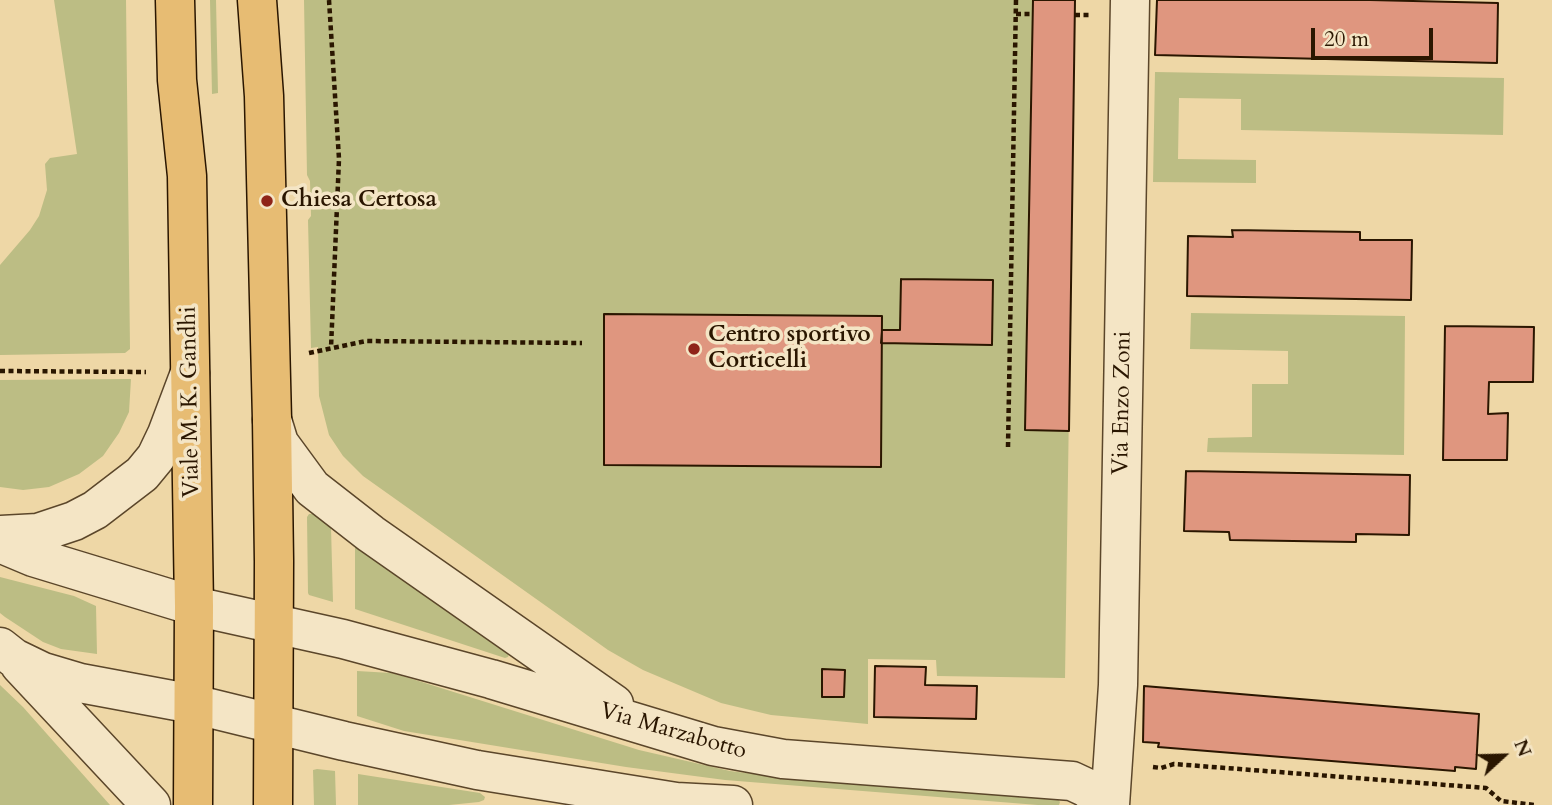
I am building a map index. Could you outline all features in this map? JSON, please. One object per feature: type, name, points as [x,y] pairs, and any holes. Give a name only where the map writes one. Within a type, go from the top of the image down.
[{"type":"main road","name":"Viale M. K. Gandhi","points":[[175,0],[177,80],[187,176],[194,606],[193,805]]},
{"type":"main road","points":[[257,0],[264,96],[272,420],[259,621],[274,723],[273,805]]},
{"type":"street","name":"Via Enzo Zoni","points":[[1108,805],[1118,685],[1130,0]]},
{"type":"street","points":[[0,535],[38,533],[74,521],[95,510],[142,474],[156,457],[167,434],[191,371]]},
{"type":"street","points":[[272,420],[279,443],[295,466],[312,488],[340,511],[645,725]]},
{"type":"street","name":"Via Marzabotto","points":[[0,543],[33,557],[194,606],[342,639],[491,678],[713,746],[783,759],[1072,781],[1087,788],[1108,805]]},
{"type":"street","points":[[7,652],[43,672],[80,683],[193,704],[477,770],[658,804],[733,805]]},
{"type":"street","points":[[7,652],[151,805]]},
{"type":"path","points":[[330,0],[339,159],[331,348]]},
{"type":"path","points":[[1008,447],[1016,0]]},
{"type":"path","points":[[1016,14],[1033,14]]},
{"type":"path","points":[[301,355],[366,341],[582,343]]},
{"type":"path","points":[[0,370],[141,372]]},
{"type":"path","points":[[1147,766],[1161,768],[1174,764],[1486,788],[1501,801],[1535,805]]},
{"type":"green space","points":[[54,0],[126,0],[130,349],[125,353],[0,355],[0,265],[39,216],[47,190],[45,164],[50,158],[77,154]]},
{"type":"green space","points":[[210,0],[216,0],[218,93],[212,94]]},
{"type":"green space","name":"Centro sportivo Corticelli","points":[[304,0],[1075,0],[1065,678],[937,676],[936,660],[868,659],[868,724],[771,715],[721,703],[643,670],[608,650],[363,476],[343,456],[329,435],[319,396],[318,347],[311,348],[308,220],[311,216],[310,181],[307,175]]},
{"type":"green space","points":[[1155,72],[1504,78],[1503,135],[1241,130],[1241,99],[1179,98],[1178,159],[1256,160],[1256,183],[1153,182]]},
{"type":"green space","points":[[1191,313],[1405,316],[1404,455],[1207,452],[1208,438],[1252,437],[1252,384],[1288,384],[1288,351],[1190,349]]},
{"type":"green space","points":[[131,379],[129,412],[103,456],[79,474],[49,487],[23,490],[0,487],[0,380]]},
{"type":"green space","points":[[309,514],[316,514],[331,527],[333,602],[308,593]]},
{"type":"green space","points":[[355,545],[509,654],[508,657],[355,609]]},
{"type":"green space","points":[[0,577],[74,596],[96,606],[97,654],[61,649],[43,642],[5,617],[0,613]]},
{"type":"green space","points":[[357,671],[391,673],[639,750],[730,771],[1058,799],[1060,802],[1059,805],[1038,805],[725,780],[404,731],[357,716]]},
{"type":"green space","points":[[0,685],[23,707],[110,805],[0,805]]},
{"type":"green space","points":[[313,770],[335,771],[336,805],[314,805]]},
{"type":"green space","points":[[358,774],[480,793],[485,797],[479,802],[449,805],[358,805]]},
{"type":"building","points":[[1033,0],[1075,0],[1069,431],[1025,430]]},
{"type":"building","points":[[1157,0],[1498,3],[1497,63],[1155,55]]},
{"type":"building","points":[[1232,230],[1360,232],[1360,240],[1412,240],[1411,300],[1187,296],[1188,236],[1233,237]]},
{"type":"building","points":[[901,279],[993,280],[992,345],[881,343],[882,330],[900,330]]},
{"type":"building","points":[[604,314],[882,316],[881,467],[604,465]]},
{"type":"building","points":[[1445,326],[1534,327],[1533,382],[1489,382],[1488,414],[1508,413],[1507,460],[1443,460]]},
{"type":"building","points":[[1186,471],[1410,475],[1409,535],[1356,534],[1356,542],[1230,540],[1229,532],[1184,531]]},
{"type":"building","points":[[875,666],[926,667],[925,685],[977,686],[976,719],[874,717]]},
{"type":"building","points":[[822,669],[845,670],[844,697],[822,697]]},
{"type":"building","points":[[1144,686],[1479,714],[1476,769],[1455,767],[1455,771],[1158,747],[1159,743],[1143,742]]},
{"type":"place","name":"Chiesa Certosa","points":[[267,201]]},
{"type":"place","name":"Centro sportivo Corticelli","points":[[694,349]]}]
